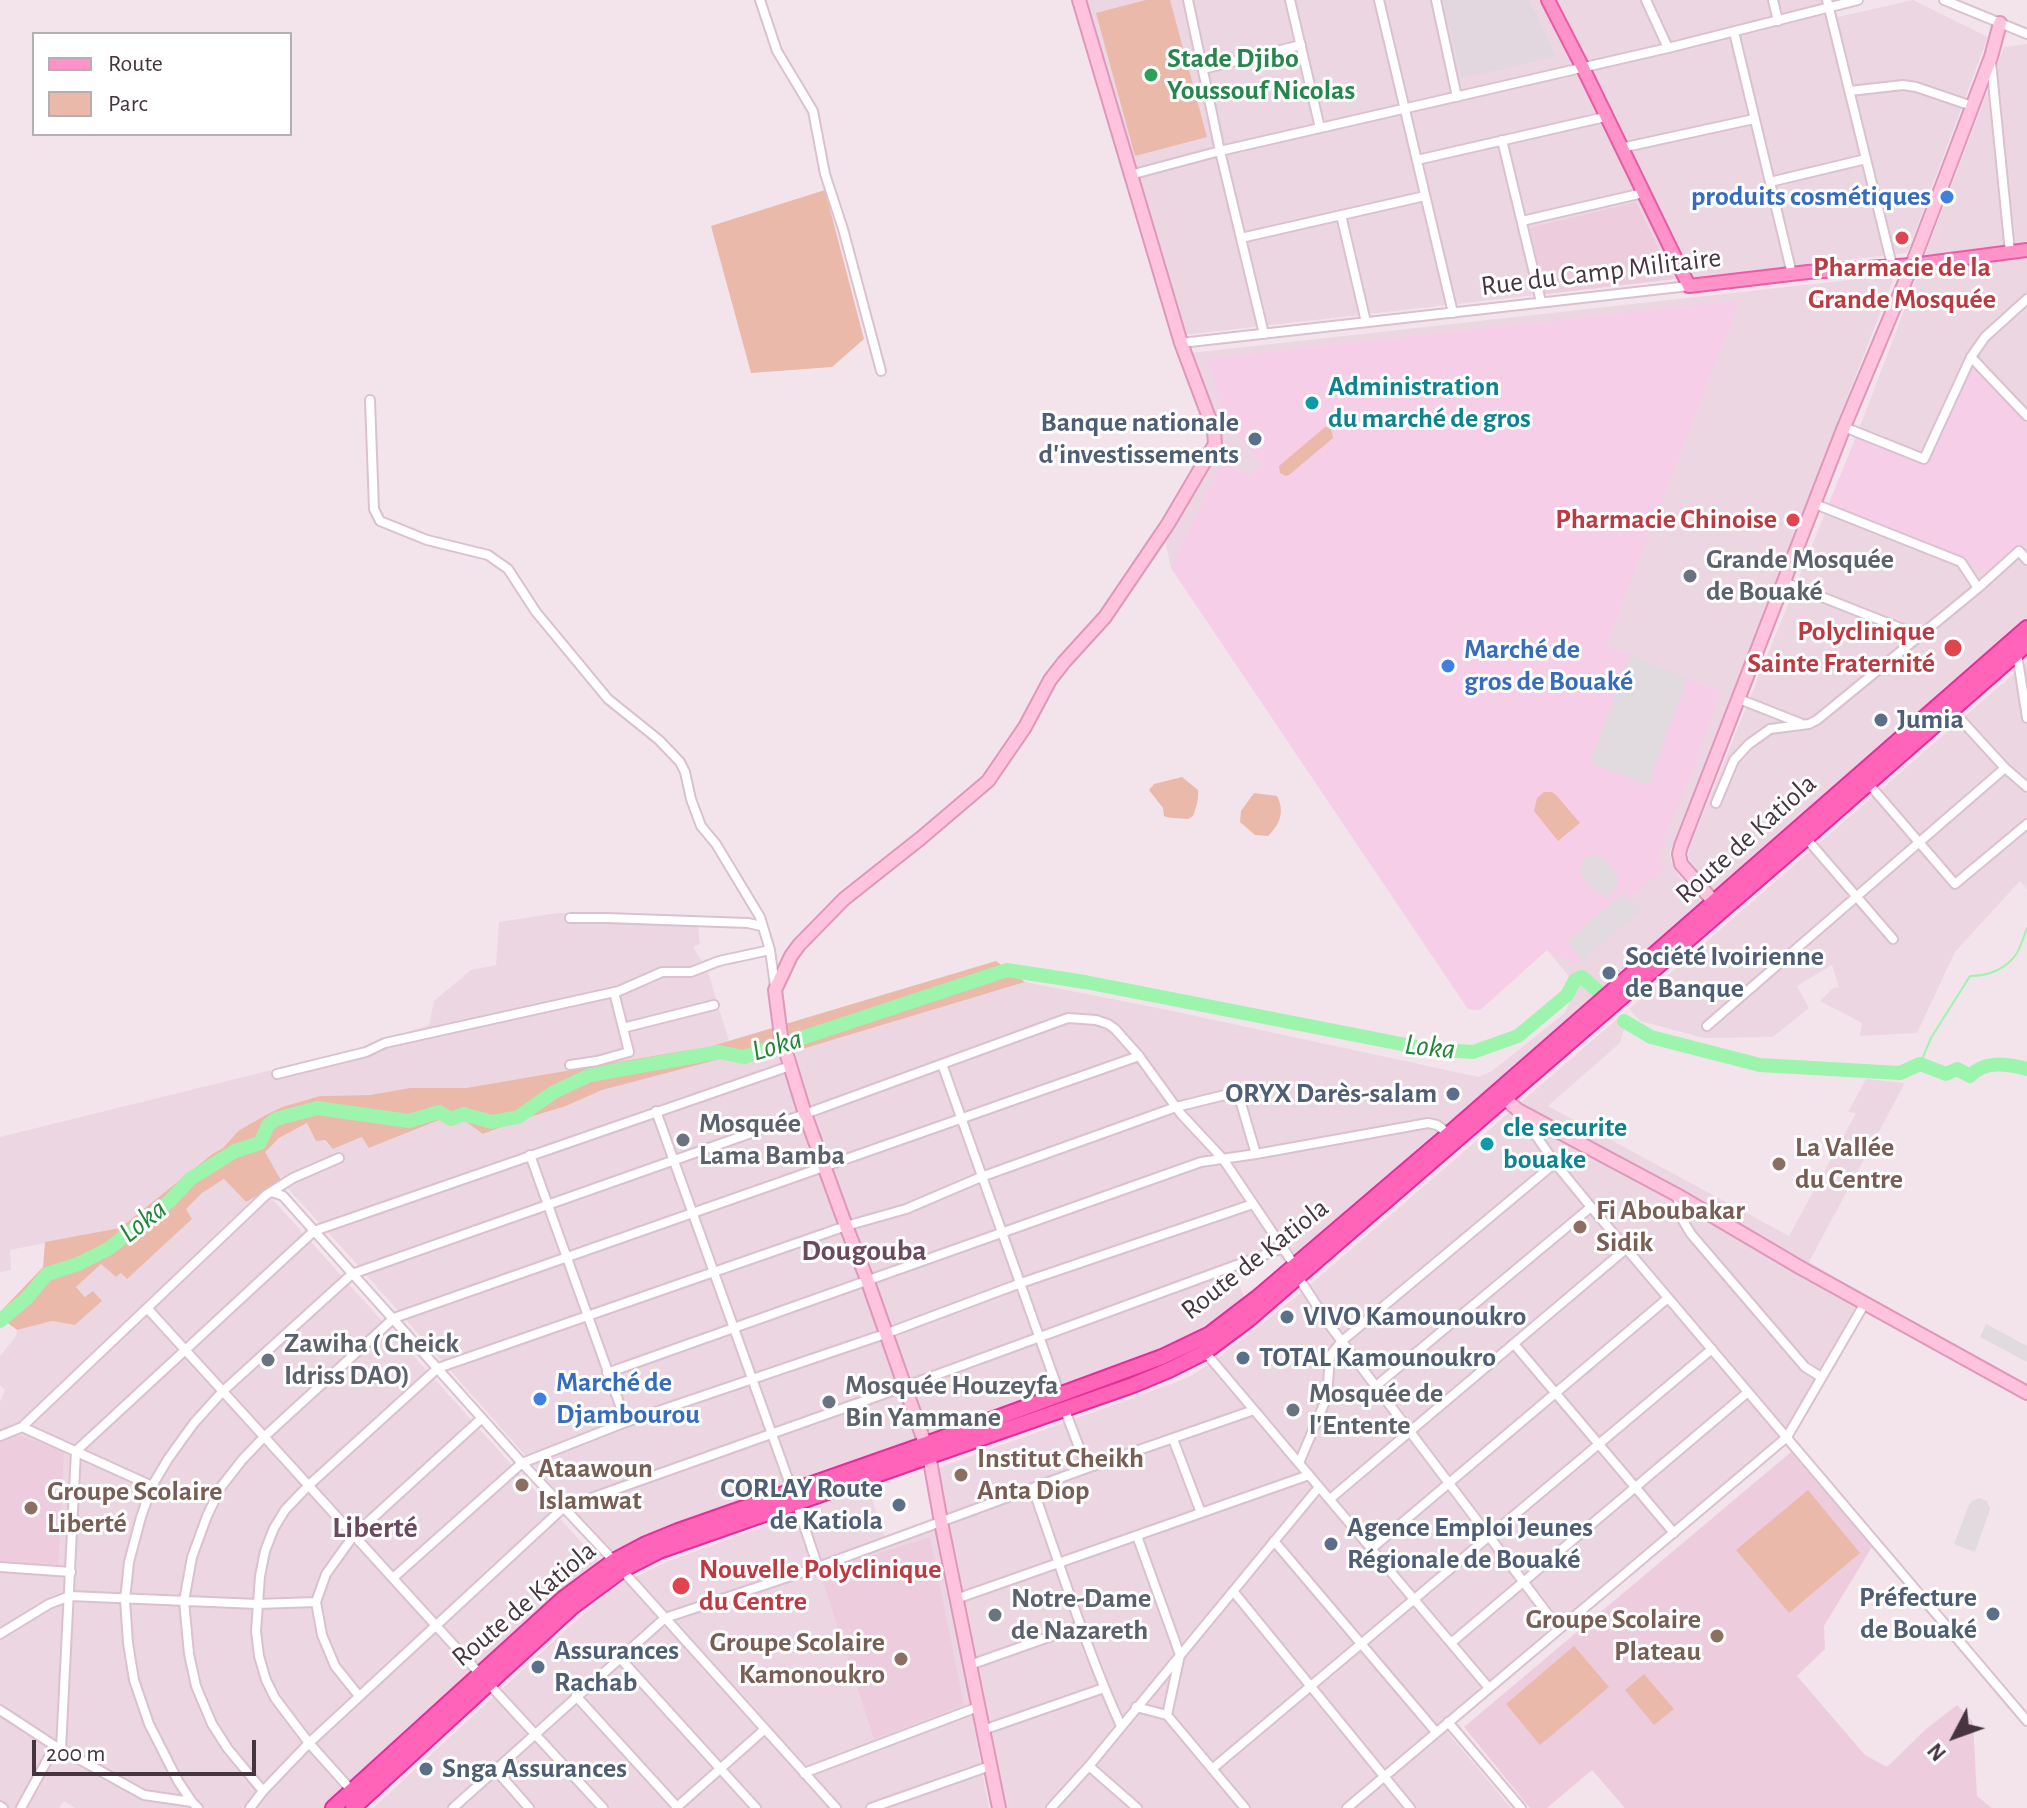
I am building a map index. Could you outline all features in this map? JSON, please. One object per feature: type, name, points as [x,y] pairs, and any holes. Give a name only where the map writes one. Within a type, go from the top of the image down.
[{"type":"highway","name":"Route de Katiola","points":[[1062,1402],[1210,1334],[1296,1271],[1718,907],[1862,771],[2027,628]]},
{"type":"highway","name":"Route de Katiola","points":[[1718,907],[1806,838],[2022,649]]},
{"type":"highway","name":"Route de Katiola","points":[[333,1808],[358,1802],[484,1678],[572,1607],[618,1565],[794,1496],[1062,1402],[1169,1370],[1205,1352],[1231,1333],[1449,1134],[1501,1095]]},
{"type":"main road","points":[[1548,0],[1689,286]]},
{"type":"main road","name":"Rue du Camp Militaire","points":[[1689,286],[1912,265],[2027,250]]},
{"type":"street","points":[[760,0],[777,51],[813,111],[825,174],[881,371]]},
{"type":"street","points":[[775,990],[799,945],[844,899],[988,781],[1025,727],[1050,680],[1105,617],[1168,524],[1215,441],[1181,343],[1079,0]]},
{"type":"street","points":[[1188,0],[1264,334]]},
{"type":"street","points":[[1290,0],[1320,128]]},
{"type":"street","points":[[1379,0],[1453,313]]},
{"type":"street","points":[[1436,0],[1457,97]]},
{"type":"street","points":[[1646,0],[1668,48]]},
{"type":"street","points":[[1773,0],[1778,21]]},
{"type":"street","points":[[1130,175],[1220,151],[1734,32],[1828,4],[1858,0]]},
{"type":"street","points":[[1944,0],[2027,34]]},
{"type":"street","points":[[1828,4],[1892,265]]},
{"type":"street","points":[[1718,907],[1681,864],[1679,854],[1844,427],[1912,265],[1991,57],[2000,23]]},
{"type":"street","points":[[1734,32],[1792,274]]},
{"type":"street","points":[[1203,69],[1301,45]]},
{"type":"street","points":[[1991,57],[2010,252]]},
{"type":"street","points":[[1850,91],[1903,85],[1972,106]]},
{"type":"street","points":[[1417,160],[1605,117]]},
{"type":"street","points":[[1621,148],[1754,119]]},
{"type":"street","points":[[1502,140],[1541,302]]},
{"type":"street","points":[[1770,182],[1866,159]]},
{"type":"street","points":[[1522,221],[1643,193]]},
{"type":"street","points":[[1241,238],[1425,196]]},
{"type":"street","points":[[1341,215],[1366,322]]},
{"type":"street","name":"Rue du Camp Militaire","points":[[1181,343],[1689,286]]},
{"type":"street","points":[[1844,427],[1924,459],[1971,357],[1985,337],[2027,299]]},
{"type":"street","points":[[1971,357],[2025,411]]},
{"type":"street","points":[[370,400],[374,509],[380,521],[427,540],[488,555],[508,569],[536,612],[608,699],[659,740],[680,762],[701,826],[716,844],[760,917],[770,950],[785,1051],[824,1167],[928,1449],[999,1808]]},
{"type":"street","points":[[1815,504],[1961,562],[1978,588]]},
{"type":"street","points":[[1716,803],[1734,760],[1749,744],[1770,729],[1804,725],[1817,720],[2019,551],[2027,560]]},
{"type":"street","points":[[1784,582],[1918,635]]},
{"type":"street","points":[[2022,649],[2027,718]]},
{"type":"street","points":[[1739,699],[1804,725]]},
{"type":"street","points":[[1952,710],[2005,768],[2027,787]]},
{"type":"street","points":[[1707,1026],[2005,768]]},
{"type":"street","points":[[1868,783],[1956,885],[2027,824]]},
{"type":"street","points":[[1806,838],[1893,939]]},
{"type":"street","points":[[570,918],[748,923],[761,926]]},
{"type":"street","points":[[277,1074],[366,1052],[385,1043],[614,992],[662,972],[691,972],[719,961],[770,950]]},
{"type":"street","points":[[570,1065],[629,1052],[614,992]]},
{"type":"street","points":[[623,1028],[714,1005]]},
{"type":"street","points":[[195,1805],[149,1724],[134,1680],[125,1600],[129,1562],[141,1517],[152,1486],[176,1447],[223,1391],[352,1274],[1068,1018],[1084,1018],[1115,1029],[1176,1107],[1223,1159],[1342,1341],[1559,1629]]},
{"type":"street","points":[[263,1791],[228,1749],[203,1706],[189,1654],[184,1601],[192,1557],[221,1487],[264,1437],[394,1318],[1139,1056]]},
{"type":"street","points":[[942,1064],[1087,1468]]},
{"type":"street","points":[[21,1808],[58,1747],[70,1596],[76,1451],[314,1231],[790,1066]]},
{"type":"street","points":[[358,1802],[275,1698],[266,1680],[256,1631],[265,1551],[285,1510],[438,1368],[713,1271],[912,1207],[981,1177],[1176,1107],[1236,1094],[1256,1154]]},
{"type":"street","points":[[1501,1095],[1518,1110],[1677,1195],[1801,1268],[2027,1393]]},
{"type":"street","points":[[1518,1110],[1591,1207],[2027,1721]]},
{"type":"street","points":[[656,1111],[818,1567]]},
{"type":"street","points":[[607,1373],[1201,1162],[1428,1123],[1437,1125],[1449,1134]]},
{"type":"street","points":[[530,1155],[626,1422]]},
{"type":"street","points":[[0,1436],[22,1427],[266,1195],[293,1178],[339,1158]]},
{"type":"street","points":[[1299,1463],[1327,1397],[1330,1356],[1342,1341],[1555,1163]]},
{"type":"street","points":[[272,1192],[283,1196],[836,1808]]},
{"type":"street","points":[[1677,1195],[1682,1219],[1701,1247],[1805,1367],[1821,1377]]},
{"type":"street","points":[[393,1578],[522,1463],[626,1422],[1253,1204]]},
{"type":"street","points":[[1376,1386],[1591,1207]]},
{"type":"street","points":[[250,1808],[309,1743],[563,1508],[1283,1248]]},
{"type":"street","points":[[1330,1499],[1627,1248]]},
{"type":"street","points":[[1371,1549],[1668,1298]]},
{"type":"street","points":[[1347,1808],[1787,1437],[1865,1303]]},
{"type":"street","points":[[148,1309],[603,1808]]},
{"type":"street","points":[[1514,1344],[1674,1533]]},
{"type":"street","points":[[1212,1769],[1712,1349]]},
{"type":"street","points":[[1205,1352],[1489,1688]]},
{"type":"street","points":[[1451,1643],[1748,1392]]},
{"type":"street","points":[[455,1807],[665,1618],[818,1567],[1254,1410]]},
{"type":"street","points":[[359,1696],[335,1666],[322,1635],[316,1602],[326,1574],[354,1535],[482,1418]]},
{"type":"street","points":[[22,1427],[152,1486]]},
{"type":"street","points":[[1173,1439],[1201,1513]]},
{"type":"street","points":[[956,1599],[1309,1475]]},
{"type":"street","points":[[1051,1808],[1319,1487]]},
{"type":"street","points":[[1033,1489],[1080,1626],[1121,1726]]},
{"type":"street","points":[[1137,1536],[1180,1655],[1167,1715]]},
{"type":"street","points":[[1274,1541],[1436,1732]]},
{"type":"street","points":[[0,1567],[71,1572]]},
{"type":"street","points":[[1233,1591],[1410,1808]]},
{"type":"street","points":[[0,1634],[49,1604],[70,1596],[257,1604],[316,1602]]},
{"type":"street","points":[[970,1665],[1080,1626]]},
{"type":"street","points":[[619,1657],[756,1808]]},
{"type":"street","points":[[983,1730],[1104,1688]]},
{"type":"street","points":[[576,1696],[677,1808],[765,1729]]},
{"type":"street","points":[[804,1773],[978,1707]]},
{"type":"street","points":[[1136,1707],[1167,1715],[1245,1808]]},
{"type":"street","points":[[0,1710],[144,1795],[195,1805]]},
{"type":"street","points":[[1448,1722],[1521,1808]]},
{"type":"street","points":[[871,1808],[990,1766]]},
{"type":"street","points":[[1089,1766],[1137,1808]]},
{"type":"street","points":[[495,1769],[529,1808]]},
{"type":"shaded area","points":[[1086,0],[1823,0],[1829,19],[1913,0],[1988,37],[1907,253],[1183,335]]},
{"type":"shaded area","points":[[1443,0],[1529,0],[1556,56],[1462,78]]},
{"type":"shaded area","points":[[2027,44],[2027,620],[1717,893],[1692,866],[1688,857],[1689,848],[1856,437],[2004,47]]},
{"type":"shaded area","points":[[1636,202],[1673,279],[1545,294],[1530,228]]},
{"type":"shaded area","points":[[1895,275],[1670,852],[1678,875],[1704,905],[1290,1270],[1278,1255],[1236,1275],[1246,1302],[1199,1333],[1163,1351],[613,1555],[282,1182],[264,1152],[279,1138],[307,1123],[333,1149],[363,1137],[370,1148],[439,1120],[462,1119],[484,1134],[566,1106],[602,1090],[650,1076],[720,1059],[742,1060],[789,1044],[799,1050],[1025,982],[1479,1077],[1492,1071],[1565,1013],[1577,986],[1547,950],[1480,1010],[1468,1009],[1171,568],[1165,540],[1213,461],[1221,437],[1190,353]]},
{"type":"shaded area","name":"Marché de gros de Bouaké","points":[[1737,301],[1732,321],[1606,645],[1721,692],[1656,859],[1664,869],[1630,898],[1640,911],[1583,960],[1576,964],[1547,950],[1480,1010],[1468,1009],[1171,568],[1223,461],[1249,477],[1263,465],[1227,426],[1207,359]]},
{"type":"shaded area","points":[[1973,365],[2027,424],[2027,542],[1986,579],[1985,574],[1963,558],[1828,506],[1856,437],[1928,466]]},
{"type":"shaded area","points":[[1630,655],[1687,678],[1648,785],[1590,763]]},
{"type":"shaded area","points":[[2027,662],[2027,890],[2020,881],[1955,952],[1917,1033],[1860,1036],[1862,1023],[1820,1001],[1833,988],[1839,987],[1832,965],[1797,986],[1809,1008],[1773,1037],[1704,1038],[1640,1021],[1629,1009]]},
{"type":"shaded area","points":[[1595,855],[1605,860],[1618,877],[1617,888],[1609,895],[1598,894],[1580,874],[1581,863]]},
{"type":"shaded area","points":[[1624,892],[1640,911],[1583,960],[1567,941]]},
{"type":"shaded area","points":[[557,913],[697,916],[700,944],[693,947],[708,972],[729,1041],[702,1049],[466,1088],[410,1088],[370,1095],[320,1096],[282,1107],[238,1131],[223,1148],[211,1154],[120,1228],[10,1250],[11,1270],[0,1272],[0,1137],[335,1056],[429,1025],[434,1001],[471,970],[496,965],[499,922]]},
{"type":"shaded area","points":[[1617,1019],[1624,1029],[1620,1043],[1548,1106],[1789,1236],[1856,1113],[1848,1112],[1866,1079],[1905,1083],[1809,1262],[1863,1293],[1787,1430],[1443,1727],[1511,1808],[1006,1808],[938,1468],[1191,1376],[1296,1297]]},
{"type":"shaded area","name":"Liberté","points":[[224,1179],[246,1202],[265,1191],[601,1564],[327,1808],[75,1808],[64,1801],[59,1808],[0,1808],[0,1402],[5,1390],[0,1385],[0,1356],[16,1336],[17,1330],[52,1321],[75,1325],[102,1301],[86,1297],[76,1287],[101,1263],[116,1277],[121,1273],[126,1279],[192,1219],[185,1209]]},
{"type":"shaded area","points":[[1986,1324],[2027,1346],[2027,1362],[1980,1337]]},
{"type":"shaded area","name":"Groupe Scolaire Liberté","points":[[11,1433],[64,1450],[58,1570],[0,1565],[0,1441]]},
{"type":"shaded area","points":[[1791,1452],[1872,1547],[1824,1626],[1825,1649],[1797,1676],[1865,1755],[1887,1767],[1926,1729],[1957,1705],[1973,1722],[1977,1796],[1992,1808],[1625,1808],[1592,1770],[1547,1808],[1530,1808],[1464,1727]]},
{"type":"shaded area","points":[[868,1488],[885,1537],[924,1525],[935,1513],[989,1808],[373,1808],[581,1616],[623,1583],[666,1562]]},
{"type":"shaded area","points":[[1979,1498],[1987,1501],[1990,1509],[1975,1552],[1954,1544],[1969,1505]]},
{"type":"shaded area","name":"Groupe Scolaire Kamonoukro","points":[[930,1537],[964,1705],[874,1739],[820,1572]]},
{"type":"green space","name":"Stade Djibo Youssouf Nicolas","points":[[1146,0],[1170,0],[1207,137],[1135,156],[1096,13]]},
{"type":"green space","points":[[825,190],[864,339],[832,367],[751,373],[711,226]]},
{"type":"green space","points":[[1325,427],[1331,428],[1333,438],[1289,475],[1280,473],[1279,466]]},
{"type":"green space","points":[[1182,777],[1198,790],[1193,816],[1188,819],[1164,816],[1163,808],[1149,790],[1154,784]]},
{"type":"green space","points":[[1544,792],[1556,795],[1580,823],[1558,841],[1534,811],[1537,798]]},
{"type":"green space","points":[[1254,793],[1277,796],[1281,807],[1276,827],[1268,836],[1255,835],[1240,822],[1241,811]]},
{"type":"green space","points":[[996,961],[1025,982],[799,1050],[789,1044],[742,1060],[720,1059],[602,1090],[566,1106],[483,1134],[462,1119],[439,1120],[369,1148],[362,1137],[333,1149],[325,1140],[316,1141],[307,1123],[279,1138],[265,1152],[282,1182],[246,1202],[224,1179],[202,1193],[186,1209],[192,1219],[127,1279],[121,1273],[116,1277],[101,1264],[76,1287],[85,1297],[93,1291],[102,1301],[75,1325],[52,1321],[17,1330],[0,1317],[0,1312],[43,1267],[45,1242],[120,1228],[223,1148],[238,1131],[282,1107],[320,1096],[370,1095],[410,1088],[466,1088],[702,1049]]},
{"type":"green space","points":[[1808,1490],[1860,1553],[1789,1613],[1736,1550]]},
{"type":"green space","points":[[1574,1646],[1609,1687],[1540,1745],[1506,1704]]},
{"type":"green space","points":[[1644,1674],[1674,1709],[1654,1725],[1625,1690]]},
{"type":"waterway","points":[[1920,1064],[1931,1038],[1970,976],[1990,973],[2008,963],[2017,953],[2027,928]]},
{"type":"waterway","name":"Loka","points":[[0,1321],[27,1298],[47,1274],[78,1264],[108,1249],[170,1201],[190,1179],[235,1151],[260,1143],[268,1125],[276,1119],[317,1108],[409,1121],[439,1112],[451,1119],[463,1114],[492,1122],[518,1117],[554,1092],[590,1075],[719,1052],[744,1057],[1007,970],[1085,982],[1427,1049],[1473,1052],[1518,1036],[1567,995],[1575,980],[1582,977],[1599,992]]},
{"type":"waterway","name":"Loka","points":[[1624,1021],[1651,1037],[1760,1065],[1900,1073],[1920,1064],[1946,1074],[1957,1069],[1970,1076],[1989,1065],[2027,1069]]},
{"type":"place","name":"Stade Djibo Youssouf Nicolas","points":[[1151,75]]},
{"type":"place","name":"produits cosmétiques","points":[[1947,197]]},
{"type":"place","name":"Pharmacie de la Grande Mosquée","points":[[1902,238]]},
{"type":"place","name":"Administration du marché de gros","points":[[1312,403]]},
{"type":"place","name":"Banque nationale d'investissements","points":[[1255,439]]},
{"type":"place","name":"Pharmacie Chinoise","points":[[1793,520]]},
{"type":"place","name":"Grande Mosquée de Bouaké","points":[[1690,576]]},
{"type":"place","name":"Polyclinique Sainte Fraternité","points":[[1953,648]]},
{"type":"place","name":"Marché de gros de Bouaké","points":[[1448,666]]},
{"type":"place","name":"Jumia","points":[[1881,720]]},
{"type":"place","name":"Société Ivoirienne de Banque","points":[[1609,973]]},
{"type":"place","name":"ORYX Darès-salam","points":[[1453,1094]]},
{"type":"place","name":"Mosquée Lama Bamba","points":[[683,1140]]},
{"type":"place","name":"cle securite bouake","points":[[1487,1144]]},
{"type":"place","name":"La Vallée du Centre","points":[[1779,1164]]},
{"type":"place","name":"Fi Aboubakar Sidik","points":[[1580,1227]]},
{"type":"place","name":"VIVO Kamounoukro","points":[[1287,1317]]},
{"type":"place","name":"TOTAL Kamounoukro","points":[[1243,1358]]},
{"type":"place","name":"Zawiha ( Cheick Idriss DAO)","points":[[268,1360]]},
{"type":"place","name":"Marché de Djambourou","points":[[540,1399]]},
{"type":"place","name":"Mosquée Houzeyfa Bin Yammane","points":[[829,1402]]},
{"type":"place","name":"Mosquée de l'Entente","points":[[1293,1410]]},
{"type":"place","name":"Institut Cheikh Anta Diop","points":[[961,1475]]},
{"type":"place","name":"Ataawoun Islamwat","points":[[522,1485]]},
{"type":"place","name":"CORLAY Route de Katiola","points":[[899,1505]]},
{"type":"place","name":"Groupe Scolaire Liberté","points":[[31,1508]]},
{"type":"place","name":"Agence Emploi Jeunes Régionale de Bouaké","points":[[1331,1544]]},
{"type":"place","name":"Nouvelle Polyclinique du Centre","points":[[681,1586]]},
{"type":"place","name":"Préfecture de Bouaké","points":[[1993,1614]]},
{"type":"place","name":"Notre-Dame de Nazareth","points":[[995,1615]]},
{"type":"place","name":"Groupe Scolaire Plateau","points":[[1717,1636]]},
{"type":"place","name":"Groupe Scolaire Kamonoukro","points":[[901,1659]]},
{"type":"place","name":"Assurances Rachab","points":[[538,1667]]},
{"type":"place","name":"Snga Assurances","points":[[426,1769]]},
{"type":"district","name":"Dougouba","points":[[864,1251]]},
{"type":"district","name":"Liberté","points":[[375,1528]]}]
